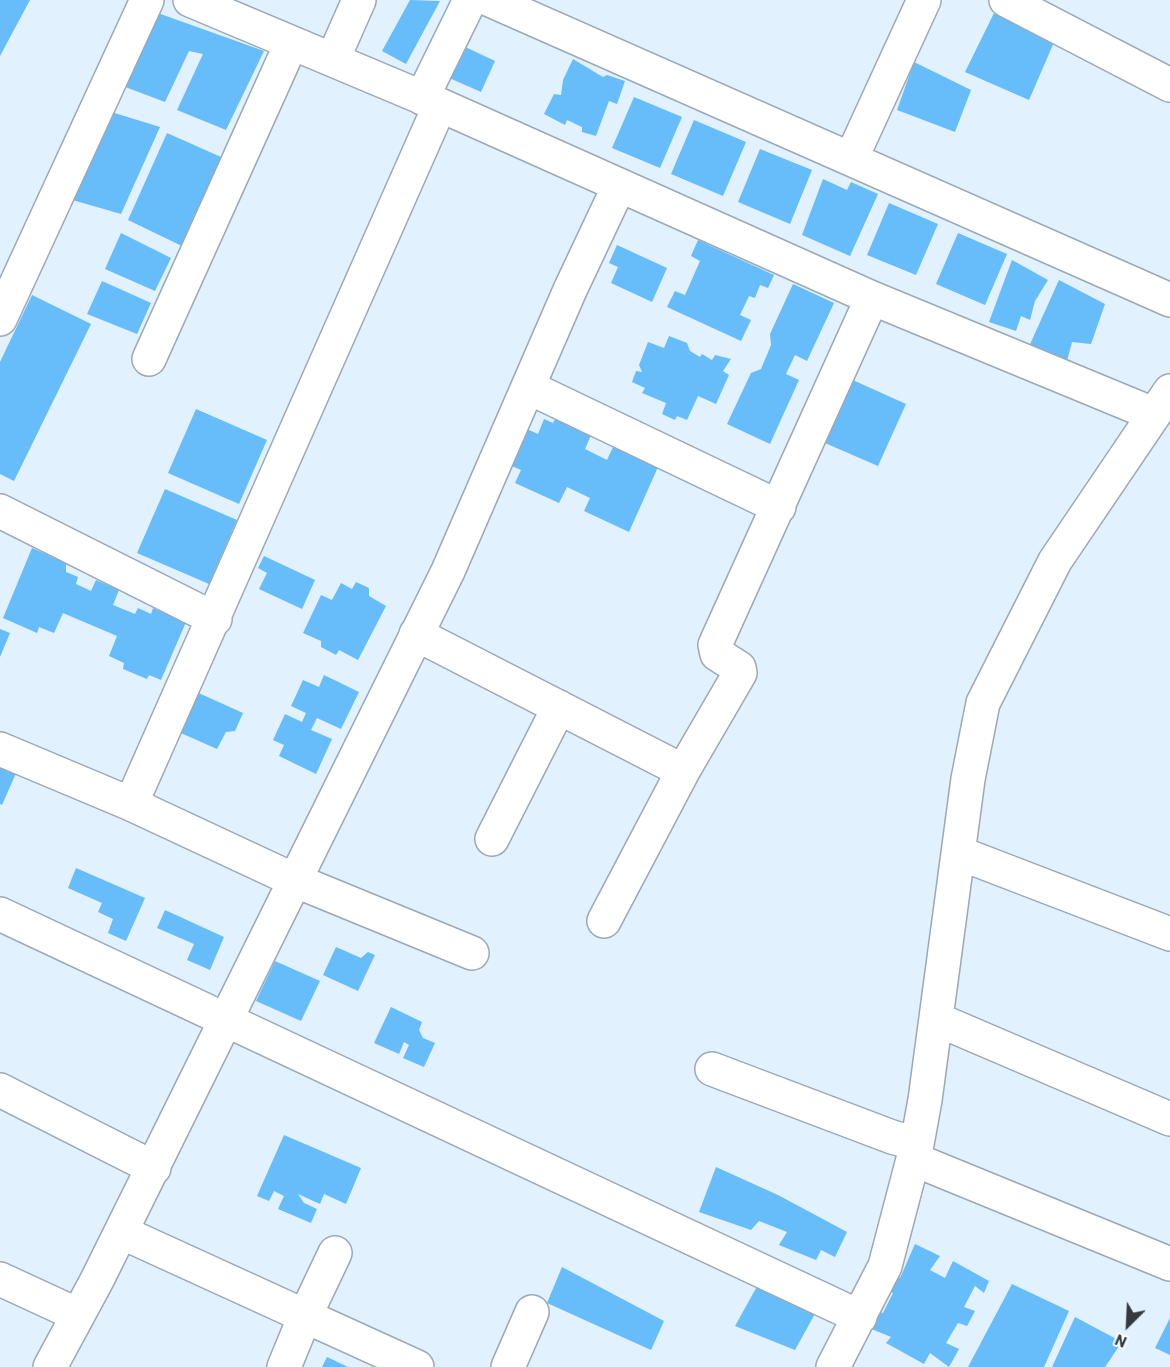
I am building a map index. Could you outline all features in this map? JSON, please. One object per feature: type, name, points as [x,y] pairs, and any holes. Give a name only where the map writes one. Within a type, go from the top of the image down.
[{"type":"street","points":[[0,319],[147,0]]},
{"type":"street","points":[[190,0],[291,44],[333,59],[872,298],[1162,403],[1055,561],[983,703],[968,779],[936,1019],[915,1152],[885,1266],[834,1367]]},
{"type":"street","points":[[333,59],[359,0]]},
{"type":"street","points":[[131,804],[215,619],[431,102],[470,0]]},
{"type":"street","points":[[490,0],[1170,300]]},
{"type":"street","points":[[851,159],[924,0]]},
{"type":"street","points":[[1006,0],[1170,86]]},
{"type":"street","points":[[149,359],[291,44]]},
{"type":"street","points":[[50,1367],[154,1168],[448,571],[619,186]]},
{"type":"street","points":[[604,921],[683,771],[740,673],[739,668],[717,654],[715,645],[872,298]]},
{"type":"street","points":[[528,387],[779,507]]},
{"type":"street","points":[[0,511],[215,619]]},
{"type":"street","points":[[416,634],[683,771]]},
{"type":"street","points":[[492,839],[559,707]]},
{"type":"street","points":[[0,748],[131,804],[294,880],[472,953]]},
{"type":"street","points":[[959,853],[1170,934]]},
{"type":"street","points":[[0,914],[860,1317]]},
{"type":"street","points":[[936,1019],[1170,1119]]},
{"type":"street","points":[[712,1069],[892,1137],[915,1152],[1170,1264]]},
{"type":"street","points":[[0,1090],[154,1168]]},
{"type":"street","points":[[121,1232],[417,1367]]},
{"type":"street","points":[[284,1367],[335,1253]]},
{"type":"street","points":[[0,1279],[78,1316]]},
{"type":"street","points":[[508,1367],[532,1312]]},
{"type":"building","points":[[0,0],[30,0],[0,56]]},
{"type":"building","points":[[410,0],[440,1],[406,64],[382,51]]},
{"type":"building","points":[[996,9],[1055,40],[1029,100],[965,72]]},
{"type":"building","points":[[155,12],[264,51],[226,130],[177,110],[203,54],[189,51],[165,102],[120,85]]},
{"type":"building","points":[[461,45],[495,61],[481,92],[447,77]]},
{"type":"building","points":[[573,59],[603,77],[607,75],[625,81],[617,104],[609,101],[596,136],[582,132],[582,127],[567,120],[565,125],[544,114],[554,94],[561,95],[563,80]]},
{"type":"building","points":[[914,62],[971,90],[955,132],[897,110]]},
{"type":"building","points":[[634,97],[682,117],[660,168],[612,148]]},
{"type":"building","points":[[108,111],[160,127],[121,214],[69,199]]},
{"type":"building","points":[[694,120],[746,142],[723,196],[671,174]]},
{"type":"building","points":[[167,133],[221,157],[184,247],[128,220]]},
{"type":"building","points":[[760,149],[812,170],[790,224],[738,202]]},
{"type":"building","points":[[823,179],[847,190],[851,182],[878,194],[850,256],[802,235]]},
{"type":"building","points":[[889,203],[938,224],[916,275],[867,255]]},
{"type":"building","points":[[121,233],[171,258],[155,291],[105,269]]},
{"type":"building","points":[[958,233],[1007,254],[985,305],[936,284]]},
{"type":"building","points":[[698,240],[774,275],[768,288],[760,285],[755,298],[749,296],[740,315],[751,320],[741,341],[667,307],[675,291],[685,295],[700,261],[691,256]]},
{"type":"building","points":[[617,245],[667,268],[652,302],[611,283],[618,267],[609,263]]},
{"type":"building","points":[[1012,260],[1048,280],[1035,301],[1030,320],[1021,316],[1016,331],[989,322]]},
{"type":"building","points":[[1059,280],[1105,304],[1091,344],[1072,342],[1067,361],[1027,351]]},
{"type":"building","points":[[102,281],[151,303],[137,334],[87,314]]},
{"type":"building","points":[[793,284],[834,303],[807,361],[795,355],[786,374],[799,380],[770,444],[727,424],[751,373],[761,369],[771,345],[770,334]]},
{"type":"building","points":[[32,295],[91,324],[14,481],[0,474],[0,362]]},
{"type":"building","points":[[669,336],[687,343],[690,351],[700,357],[702,354],[712,360],[715,355],[731,359],[723,371],[729,375],[716,404],[698,396],[687,420],[677,416],[675,420],[662,414],[666,403],[642,393],[645,388],[632,382],[636,371],[642,372],[639,365],[648,342],[664,348]]},
{"type":"building","points":[[846,377],[906,404],[878,466],[818,440]]},
{"type":"building","points":[[196,409],[267,440],[239,504],[168,473]]},
{"type":"building","points":[[556,417],[592,433],[585,449],[607,460],[613,447],[658,467],[629,532],[584,511],[590,498],[567,487],[559,503],[515,483],[521,470],[503,462],[520,426],[538,434],[544,419],[553,423]]},
{"type":"building","points":[[165,489],[237,520],[209,584],[137,553]]},
{"type":"building","points":[[32,548],[66,563],[66,572],[78,577],[76,584],[91,591],[96,580],[119,590],[113,605],[135,614],[138,608],[151,614],[153,608],[186,622],[161,680],[149,675],[147,679],[123,669],[124,663],[109,656],[117,636],[63,613],[54,633],[39,627],[37,633],[3,618]]},
{"type":"building","points":[[264,556],[315,580],[302,609],[259,589],[267,573],[258,568]]},
{"type":"building","points":[[356,582],[369,588],[369,596],[386,606],[358,660],[339,650],[336,655],[321,647],[321,641],[303,633],[321,595],[332,600],[341,583],[352,589]]},
{"type":"building","points":[[0,629],[10,633],[0,657]]},
{"type":"building","points":[[324,675],[359,692],[341,729],[317,718],[311,730],[332,739],[316,774],[279,756],[284,745],[273,740],[285,714],[302,722],[306,713],[291,706],[303,680],[319,687]]},
{"type":"building","points":[[192,690],[243,713],[235,731],[226,732],[217,749],[174,730]]},
{"type":"building","points":[[0,763],[17,771],[2,805],[0,804]]},
{"type":"building","points":[[76,868],[145,898],[126,941],[108,933],[113,919],[98,912],[102,903],[68,888]]},
{"type":"building","points":[[165,910],[224,937],[210,970],[187,960],[194,944],[157,928]]},
{"type":"building","points":[[336,947],[361,958],[368,952],[375,955],[358,991],[323,975]]},
{"type":"building","points":[[275,961],[320,981],[301,1021],[256,1001]]},
{"type":"building","points":[[391,1007],[422,1022],[419,1030],[423,1038],[435,1043],[424,1067],[403,1058],[409,1045],[404,1042],[399,1054],[374,1043]]},
{"type":"building","points":[[284,1135],[361,1168],[346,1204],[324,1194],[320,1204],[298,1194],[304,1203],[317,1209],[311,1223],[278,1209],[284,1196],[274,1191],[269,1201],[257,1196]]},
{"type":"building","points":[[716,1167],[778,1195],[847,1232],[835,1257],[821,1250],[816,1260],[779,1245],[787,1232],[759,1221],[751,1230],[699,1212]]},
{"type":"building","points":[[915,1244],[940,1256],[930,1270],[945,1278],[953,1261],[989,1281],[984,1293],[975,1286],[964,1307],[975,1311],[967,1326],[958,1323],[946,1343],[959,1349],[949,1367],[930,1353],[924,1364],[886,1343],[891,1337],[869,1328],[876,1311],[883,1313],[893,1293],[883,1290],[891,1274],[900,1278]]},
{"type":"building","points":[[562,1267],[664,1321],[651,1350],[547,1303]]},
{"type":"building","points":[[760,1281],[816,1312],[795,1350],[735,1326]]},
{"type":"building","points":[[1012,1284],[1069,1311],[1044,1367],[968,1367]]},
{"type":"building","points":[[1075,1317],[1122,1342],[1105,1367],[1052,1367]]},
{"type":"building","points":[[1170,1318],[1170,1355],[1155,1348]]},
{"type":"building","points":[[327,1357],[348,1367],[322,1367]]}]
